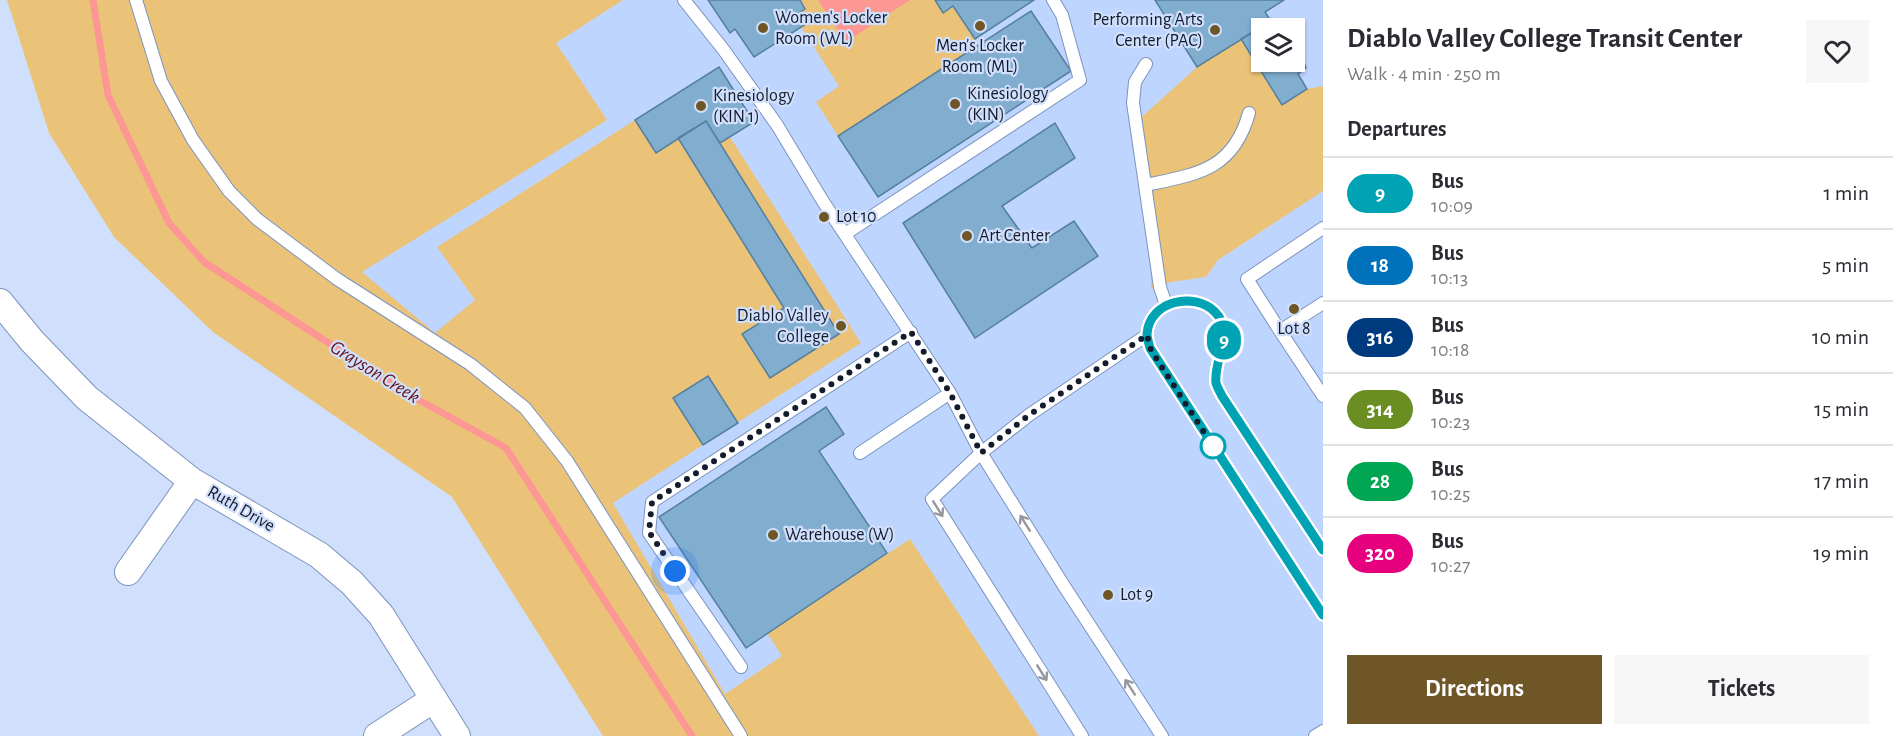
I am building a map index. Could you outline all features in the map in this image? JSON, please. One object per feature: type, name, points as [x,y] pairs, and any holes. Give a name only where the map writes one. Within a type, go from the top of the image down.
[{"type":"street","name":"Ruth Drive","points":[[0,302],[32,342],[87,398],[192,481],[319,555],[352,583],[381,615],[457,736]]},
{"type":"street","points":[[128,573],[192,481]]},
{"type":"street","points":[[377,736],[434,699]]},
{"type":"lane","points":[[136,0],[161,81],[193,140],[229,191],[257,219],[337,279],[470,364],[525,408],[567,461],[741,736]]},
{"type":"lane","points":[[684,0],[769,112],[845,234],[950,393],[981,453],[1162,736]]},
{"type":"lane","points":[[845,234],[1080,80],[1062,15],[1053,0]]},
{"type":"lane","points":[[1146,64],[1135,82],[1133,103],[1160,287],[1166,305]]},
{"type":"lane","points":[[1146,185],[1214,166],[1225,159],[1245,128],[1249,113]]},
{"type":"lane","points":[[1323,228],[1247,279],[1323,396]]},
{"type":"lane","points":[[1082,736],[932,499],[981,453],[1029,415],[1147,335],[1156,314],[1166,305],[1180,301],[1200,302],[1216,313],[1225,330],[1216,384],[1323,550]]},
{"type":"lane","points":[[1280,331],[1323,303]]},
{"type":"lane","points":[[741,667],[649,532],[652,502],[911,332]]},
{"type":"lane","points":[[1147,335],[1150,348],[1156,358],[1323,615]]},
{"type":"lane","points":[[860,453],[950,393]]},
{"type":"lane","points":[[1315,736],[1323,730]]},
{"type":"shaded area","points":[[7,0],[623,0],[556,43],[607,120],[362,272],[435,333],[475,300],[437,247],[635,120],[706,121],[720,143],[730,137],[861,343],[613,503],[725,694],[782,656],[767,633],[910,539],[1039,736],[603,736],[452,497],[213,332],[114,237],[49,133]]},
{"type":"shaded area","name":"Diablo Valley College","points":[[107,0],[1323,0],[1323,736],[718,736],[221,245]]},
{"type":"shaded area","points":[[800,0],[935,0],[943,12],[953,6],[975,39],[977,47],[838,136],[816,102],[839,86],[801,27],[799,13],[805,9]]},
{"type":"shaded area","points":[[818,0],[910,0],[846,42]]},
{"type":"shaded area","points":[[1241,39],[1251,55],[1251,72],[1262,72],[1282,105],[1307,89],[1323,86],[1323,191],[1218,260],[1206,277],[1171,282],[1151,289],[1151,236],[1135,123],[1197,67]]},
{"type":"building","name":"Women's Locker Room (WL)","points":[[708,0],[800,0],[805,9],[799,13],[806,24],[754,57],[735,29],[730,33]]},
{"type":"building","name":"Men's Locker Room (ML)","points":[[935,0],[1034,0],[975,39],[953,6],[943,13]]},
{"type":"building","name":"Performing Arts Center (PAC)","points":[[1155,0],[1284,0],[1265,12],[1269,18],[1251,18],[1251,33],[1197,67]]},
{"type":"building","name":"Kinesiology (KIN)","points":[[1031,11],[1071,71],[878,197],[838,136]]},
{"type":"building","points":[[1251,33],[1251,55],[1241,39]]},
{"type":"building","name":"Kinesiology (KIN 1)","points":[[719,67],[754,122],[720,143],[706,121],[656,153],[635,120]]},
{"type":"building","points":[[1262,72],[1301,72],[1298,74],[1307,89],[1282,105]]},
{"type":"building","points":[[706,121],[839,334],[770,378],[742,334],[784,308],[678,138]]},
{"type":"building","name":"Art Center","points":[[1055,123],[1075,158],[1002,206],[1032,248],[1074,221],[1098,256],[975,338],[903,223]]},
{"type":"building","points":[[708,376],[738,423],[703,445],[673,398]]},
{"type":"building","name":"Warehouse (W)","points":[[826,407],[844,434],[819,451],[887,553],[746,648],[659,517]]},
{"type":"waterway","name":"Grayson Creek","points":[[93,0],[108,95],[169,223],[204,262],[401,390],[506,448],[692,736]]},
{"type":"bus line","name":"9","points":[[1323,550],[1216,384],[1225,330],[1216,313],[1200,302],[1180,301],[1166,305],[1156,314],[1150,324],[1147,335],[1150,348],[1323,615]]},
{"type":"place","name":"Men's Locker Room (ML)","points":[[980,26]]},
{"type":"place","name":"Women's Locker Room (WL)","points":[[763,28]]},
{"type":"place","name":"Performing Arts Center (PAC)","points":[[1215,30]]},
{"type":"place","name":"Kinesiology (KIN)","points":[[955,104]]},
{"type":"place","name":"Kinesiology (KIN 1)","points":[[701,106]]},
{"type":"place","name":"Lot 10","points":[[824,217]]},
{"type":"place","name":"Art Center","points":[[967,236]]},
{"type":"place","name":"Lot 8","points":[[1294,309]]},
{"type":"place","name":"Diablo Valley College","points":[[841,326]]},
{"type":"place","name":"Warehouse (W)","points":[[773,535]]},
{"type":"place","name":"Lot 9","points":[[1108,595]]},
{"type":"route","points":[[675,571],[649,532],[652,502],[911,332],[950,393],[981,453],[1029,415],[1147,335],[1150,348],[1213,446]]}]
